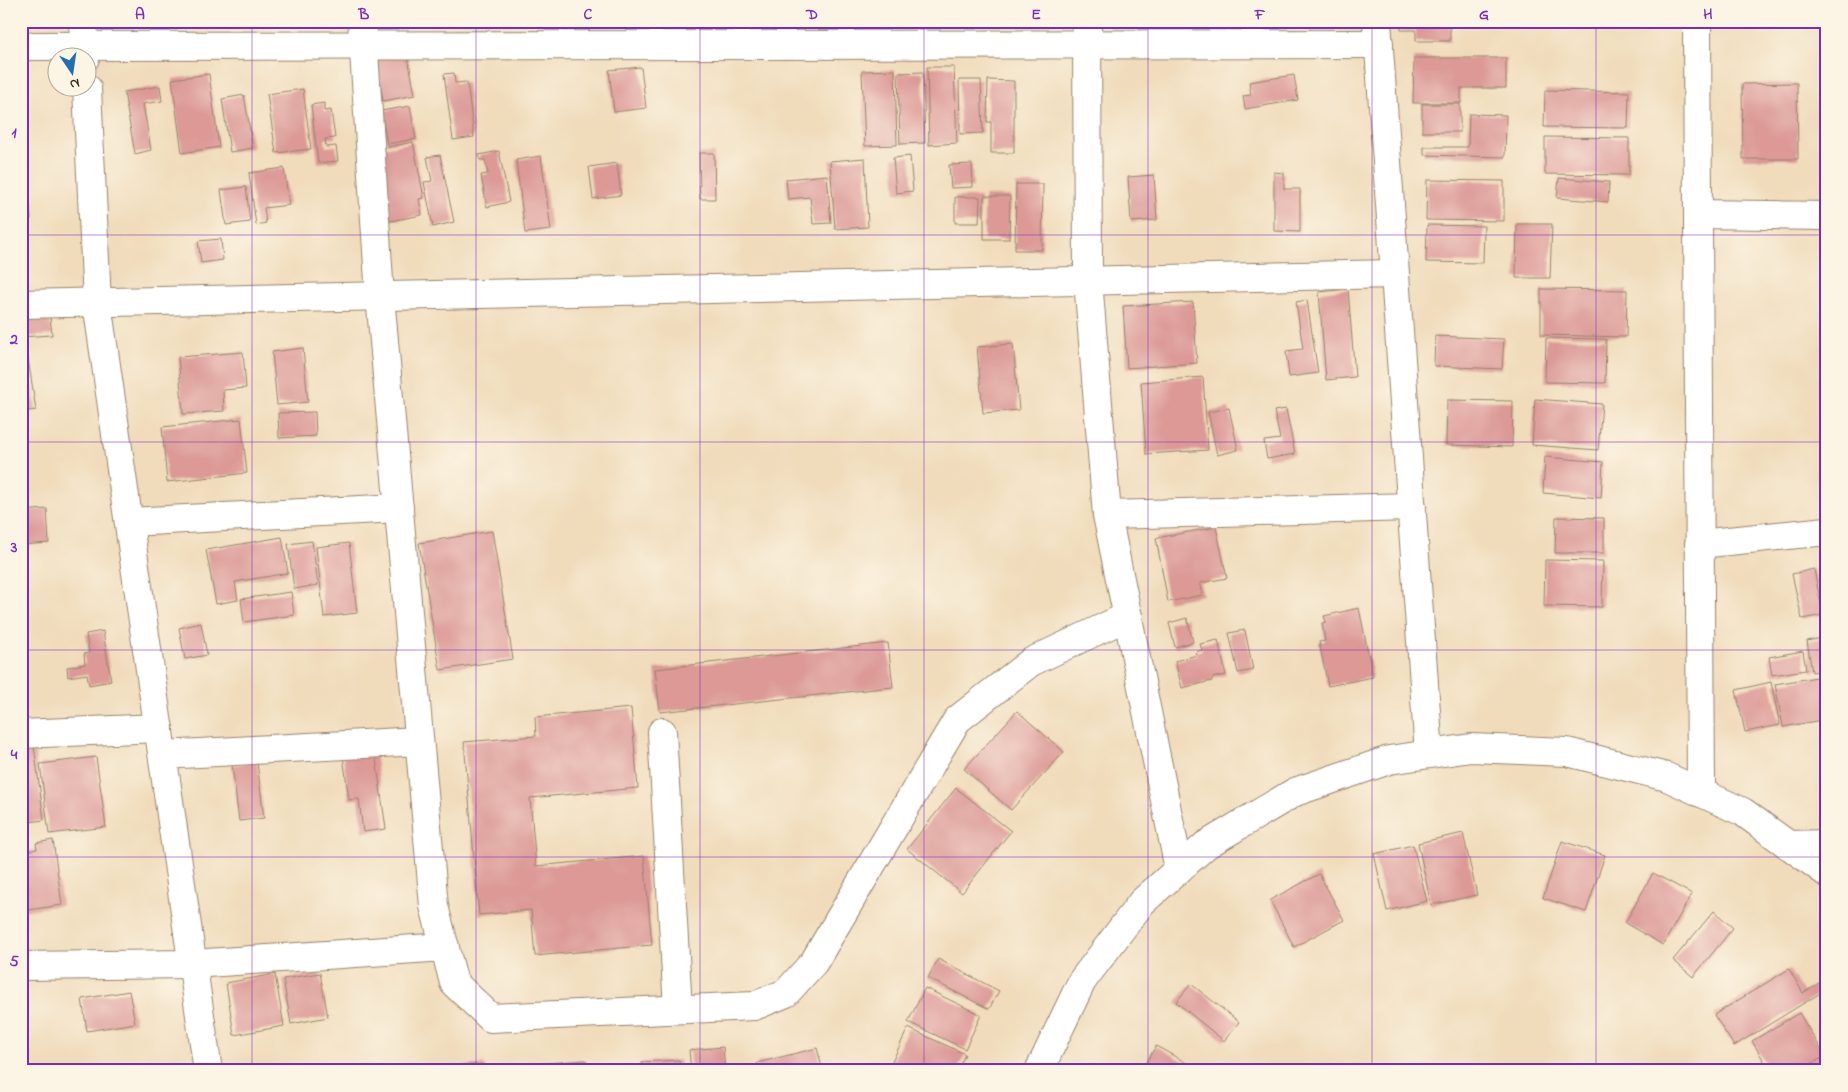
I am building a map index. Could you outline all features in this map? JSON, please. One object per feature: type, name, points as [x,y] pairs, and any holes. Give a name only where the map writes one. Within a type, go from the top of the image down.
[{"type":"street","points":[[1697,21],[1701,792]]},
{"type":"street","points":[[1087,32],[1088,280],[1107,515],[1179,869]]},
{"type":"street","points":[[21,46],[84,41],[362,33],[1378,32],[1428,754]]},
{"type":"street","points":[[362,33],[380,296],[434,906],[454,983],[491,1018],[754,1006],[786,993],[814,962],[957,720],[1031,662],[1128,616]]},
{"type":"street","points":[[87,98],[97,303],[208,1071]]},
{"type":"street","points":[[1698,214],[1827,216]]},
{"type":"street","points":[[21,304],[1395,274]]},
{"type":"street","points":[[1107,515],[1412,507]]},
{"type":"street","points":[[129,522],[399,508]]},
{"type":"street","points":[[1699,544],[1827,531]]},
{"type":"street","points":[[21,734],[159,728]]},
{"type":"street","points":[[662,732],[678,1009]]},
{"type":"street","points":[[162,755],[420,741]]},
{"type":"street","points":[[1040,1071],[1082,981],[1142,902],[1179,869],[1206,845],[1295,792],[1389,760],[1471,748],[1567,752],[1667,777],[1743,812],[1827,873]]},
{"type":"street","points":[[1788,845],[1827,844]]},
{"type":"street","points":[[21,966],[192,964],[445,947]]},
{"type":"building","points":[[1401,21],[1450,21],[1450,41],[1416,41],[1416,30],[1401,30]]},
{"type":"building","points":[[407,52],[415,95],[383,101],[376,57]]},
{"type":"building","points":[[1414,58],[1506,58],[1506,88],[1461,88],[1461,103],[1413,103]]},
{"type":"building","points":[[641,67],[646,108],[614,112],[609,70]]},
{"type":"building","points":[[927,67],[954,67],[957,143],[929,145]]},
{"type":"building","points":[[895,70],[897,145],[865,146],[862,71]]},
{"type":"building","points":[[923,72],[925,143],[900,144],[898,73]]},
{"type":"building","points":[[454,73],[455,83],[467,82],[474,137],[453,140],[444,74]]},
{"type":"building","points":[[209,74],[219,147],[182,153],[172,79]]},
{"type":"building","points":[[1294,75],[1298,100],[1245,109],[1243,96],[1251,95],[1249,82]]},
{"type":"building","points":[[959,80],[981,80],[983,133],[960,134]]},
{"type":"building","points":[[988,80],[1014,81],[1014,153],[991,153],[991,122],[987,122]]},
{"type":"building","points":[[1797,83],[1798,159],[1743,159],[1742,84]]},
{"type":"building","points":[[160,86],[162,101],[143,104],[151,150],[135,154],[124,92]]},
{"type":"building","points":[[303,89],[311,149],[276,153],[267,94]]},
{"type":"building","points":[[1545,90],[1629,92],[1628,128],[1544,127]]},
{"type":"building","points":[[244,95],[253,148],[230,152],[222,99]]},
{"type":"building","points":[[324,103],[324,111],[331,110],[335,138],[325,139],[326,147],[336,146],[338,161],[318,163],[311,105]]},
{"type":"building","points":[[1422,104],[1460,104],[1460,132],[1422,132]]},
{"type":"building","points":[[410,106],[416,139],[387,144],[381,111]]},
{"type":"building","points":[[1469,114],[1506,115],[1505,157],[1424,155],[1424,147],[1468,147]]},
{"type":"building","points":[[1545,137],[1629,138],[1629,175],[1545,174]]},
{"type":"building","points":[[413,142],[424,198],[419,199],[422,215],[390,221],[373,150]]},
{"type":"building","points":[[499,151],[509,202],[487,207],[481,175],[488,174],[485,160],[480,160],[479,155]]},
{"type":"building","points":[[699,153],[714,153],[715,199],[700,199]]},
{"type":"building","points":[[440,155],[454,222],[433,227],[424,182],[432,181],[427,157]]},
{"type":"building","points":[[541,156],[551,230],[525,233],[516,160]]},
{"type":"building","points":[[910,156],[913,191],[896,193],[893,158]]},
{"type":"building","points":[[865,158],[868,227],[835,229],[830,161]]},
{"type":"building","points":[[617,163],[621,195],[593,199],[589,167]]},
{"type":"building","points":[[972,164],[973,187],[951,188],[949,165]]},
{"type":"building","points":[[21,166],[26,166],[31,219],[21,220]]},
{"type":"building","points":[[284,168],[289,205],[264,208],[266,223],[256,225],[249,173]]},
{"type":"building","points":[[1274,172],[1284,173],[1284,189],[1300,189],[1300,232],[1274,231]]},
{"type":"building","points":[[827,175],[831,223],[813,224],[810,197],[788,199],[786,179]]},
{"type":"building","points":[[1154,175],[1157,220],[1131,222],[1128,177]]},
{"type":"building","points":[[1559,178],[1609,182],[1608,202],[1557,198]]},
{"type":"building","points":[[1427,180],[1504,181],[1504,221],[1426,220]]},
{"type":"building","points":[[1016,184],[1043,184],[1042,250],[1015,250]]},
{"type":"building","points":[[246,187],[250,222],[226,225],[221,190]]},
{"type":"building","points":[[984,196],[1010,196],[1009,239],[984,239]]},
{"type":"building","points":[[955,197],[980,197],[979,223],[955,223]]},
{"type":"building","points":[[1517,224],[1552,224],[1550,278],[1516,278]]},
{"type":"building","points":[[1427,225],[1484,226],[1483,263],[1426,262]]},
{"type":"building","points":[[221,239],[223,260],[201,263],[198,241]]},
{"type":"building","points":[[1348,289],[1355,377],[1326,380],[1319,292]]},
{"type":"building","points":[[1541,289],[1627,290],[1626,337],[1541,335]]},
{"type":"building","points":[[1307,300],[1318,373],[1289,377],[1286,351],[1303,349],[1296,302]]},
{"type":"building","points":[[1193,302],[1197,363],[1127,368],[1123,306]]},
{"type":"building","points":[[49,308],[52,335],[21,337],[21,310]]},
{"type":"building","points":[[1435,336],[1504,339],[1502,369],[1434,366]]},
{"type":"building","points":[[1546,338],[1606,339],[1605,383],[1545,382]]},
{"type":"building","points":[[1013,344],[1019,410],[983,413],[977,347]]},
{"type":"building","points":[[303,348],[308,402],[277,405],[272,352]]},
{"type":"building","points":[[243,352],[246,388],[223,390],[224,411],[183,414],[178,357]]},
{"type":"building","points":[[28,358],[36,410],[21,412],[21,359]]},
{"type":"building","points":[[1203,377],[1208,450],[1146,454],[1141,382]]},
{"type":"building","points":[[1535,399],[1602,404],[1598,450],[1532,445]]},
{"type":"building","points":[[1447,400],[1513,401],[1512,447],[1446,445]]},
{"type":"building","points":[[1229,408],[1238,450],[1217,455],[1208,412]]},
{"type":"building","points":[[1286,409],[1295,454],[1267,459],[1264,441],[1280,439],[1274,411]]},
{"type":"building","points":[[315,412],[316,436],[279,438],[278,413]]},
{"type":"building","points":[[241,419],[247,473],[167,482],[162,427]]},
{"type":"building","points":[[1545,457],[1603,462],[1601,498],[1543,493]]},
{"type":"building","points":[[47,509],[49,543],[21,545],[21,511]]},
{"type":"building","points":[[1556,517],[1604,518],[1604,553],[1555,553]]},
{"type":"building","points":[[1216,527],[1227,578],[1200,583],[1203,595],[1168,602],[1156,538]]},
{"type":"building","points":[[492,531],[513,659],[440,670],[419,543]]},
{"type":"building","points":[[282,537],[288,573],[235,582],[238,600],[216,604],[206,550]]},
{"type":"building","points":[[312,541],[318,585],[294,589],[288,544]]},
{"type":"building","points":[[349,543],[357,613],[324,617],[316,547]]},
{"type":"building","points":[[1545,560],[1603,561],[1602,607],[1544,606]]},
{"type":"building","points":[[1814,569],[1823,615],[1802,619],[1792,574]]},
{"type":"building","points":[[291,592],[294,615],[244,622],[241,599]]},
{"type":"building","points":[[1359,608],[1373,677],[1328,686],[1319,642],[1325,641],[1322,623],[1326,622],[1324,616]]},
{"type":"building","points":[[1187,618],[1193,642],[1175,647],[1169,623]]},
{"type":"building","points":[[201,623],[207,655],[185,659],[179,628]]},
{"type":"building","points":[[1245,630],[1253,670],[1238,673],[1229,633]]},
{"type":"building","points":[[103,631],[111,681],[89,685],[87,674],[68,677],[67,667],[85,664],[84,654],[89,653],[86,634]]},
{"type":"building","points":[[1827,637],[1827,670],[1812,672],[1807,641]]},
{"type":"building","points":[[1218,640],[1226,675],[1212,678],[1212,681],[1182,688],[1175,661],[1197,655],[1196,652],[1202,650],[1200,644]]},
{"type":"building","points":[[888,643],[893,687],[660,712],[655,669]]},
{"type":"building","points":[[1803,651],[1806,670],[1772,675],[1769,657]]},
{"type":"building","points":[[1823,676],[1827,695],[1827,719],[1783,727],[1775,684]]},
{"type":"building","points":[[1771,682],[1780,725],[1745,732],[1736,690]]},
{"type":"building","points":[[631,708],[638,788],[530,798],[536,866],[644,856],[652,945],[535,956],[531,910],[479,915],[464,742],[536,736],[535,717]]},
{"type":"building","points":[[1017,711],[1064,752],[1011,810],[964,769]]},
{"type":"building","points":[[34,746],[44,820],[21,823],[21,747]]},
{"type":"building","points":[[375,752],[386,829],[363,832],[359,799],[349,800],[343,756]]},
{"type":"building","points":[[96,757],[106,827],[49,834],[40,764]]},
{"type":"building","points":[[257,762],[264,818],[239,821],[232,765]]},
{"type":"building","points":[[956,788],[1011,831],[962,893],[907,849]]},
{"type":"building","points":[[1463,833],[1477,895],[1431,905],[1418,843]]},
{"type":"building","points":[[53,840],[62,905],[21,911],[21,852],[37,849],[36,843]]},
{"type":"building","points":[[1562,841],[1605,855],[1586,912],[1543,898]]},
{"type":"building","points":[[1413,845],[1427,901],[1387,911],[1374,854]]},
{"type":"building","points":[[1653,873],[1692,894],[1663,945],[1625,923]]},
{"type":"building","points":[[1319,874],[1344,920],[1294,947],[1270,900]]},
{"type":"building","points":[[1714,911],[1733,928],[1693,977],[1673,960]]},
{"type":"building","points":[[938,959],[999,991],[989,1009],[928,978]]},
{"type":"building","points":[[1789,969],[1803,993],[1827,978],[1827,989],[1734,1046],[1714,1015]]},
{"type":"building","points":[[320,973],[328,1017],[291,1024],[283,979]]},
{"type":"building","points":[[275,974],[284,1026],[234,1035],[226,983]]},
{"type":"building","points":[[1191,984],[1239,1022],[1224,1041],[1176,1002]]},
{"type":"building","points":[[925,988],[981,1015],[965,1049],[908,1022]]},
{"type":"building","points":[[129,991],[135,1023],[87,1031],[82,999]]},
{"type":"building","points":[[1799,1013],[1825,1056],[1806,1067],[1808,1071],[1770,1071],[1752,1041]]},
{"type":"building","points":[[908,1028],[965,1054],[957,1071],[910,1071],[892,1062]]},
{"type":"building","points":[[1156,1046],[1201,1071],[1133,1071],[1137,1062],[1144,1066]]},
{"type":"building","points":[[723,1047],[725,1071],[691,1071],[689,1050]]},
{"type":"building","points":[[817,1048],[823,1071],[759,1071],[757,1063]]},
{"type":"building","points":[[586,1060],[587,1071],[533,1071],[532,1064]]},
{"type":"building","points":[[679,1060],[680,1071],[643,1071],[642,1062]]},
{"type":"building","points":[[484,1064],[485,1071],[438,1071],[438,1068]]}]
